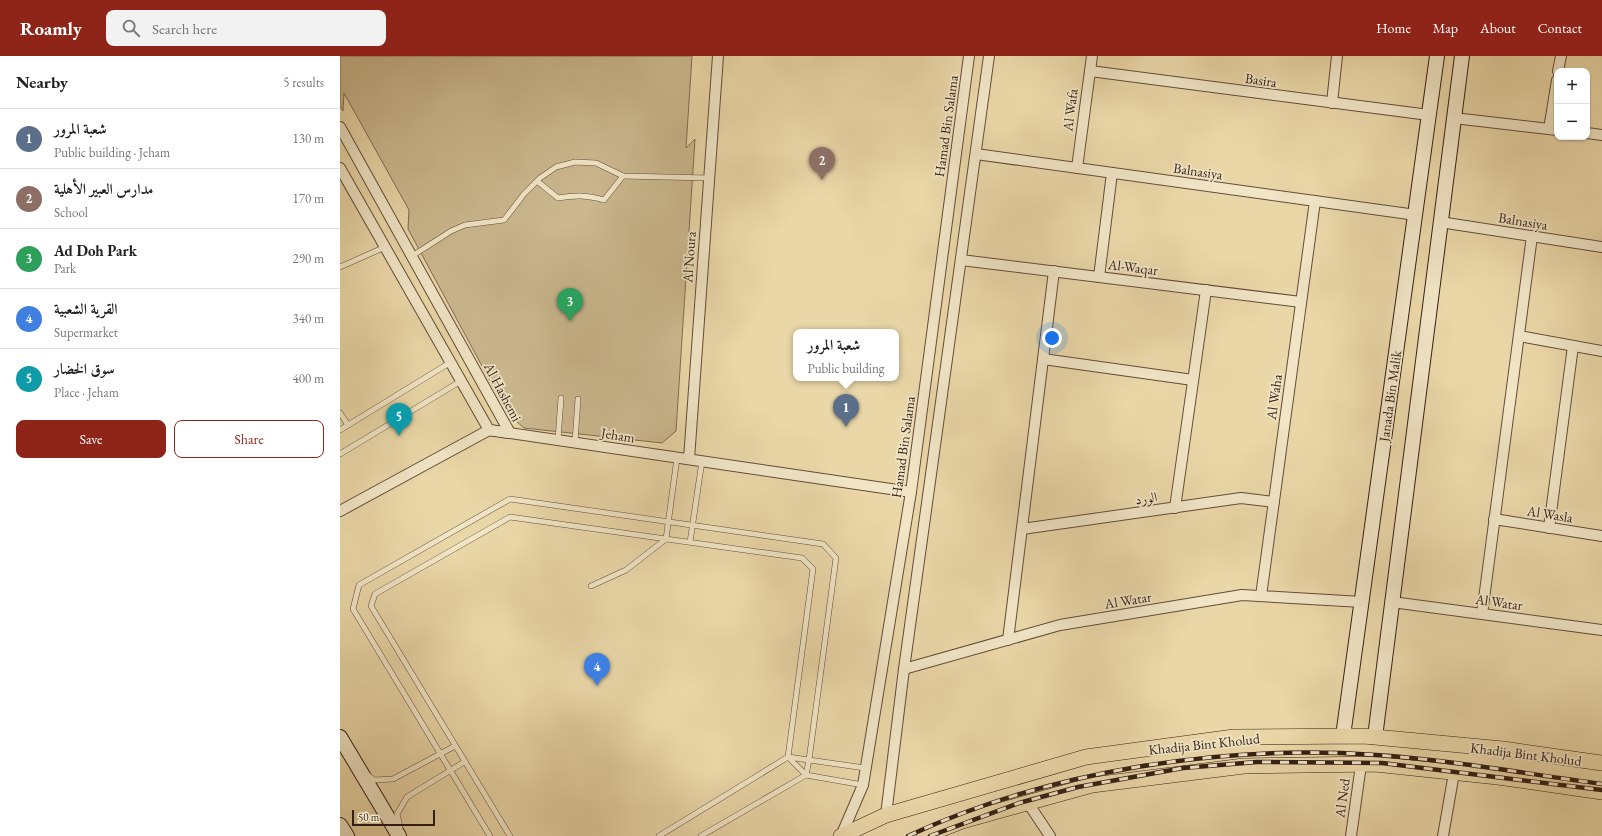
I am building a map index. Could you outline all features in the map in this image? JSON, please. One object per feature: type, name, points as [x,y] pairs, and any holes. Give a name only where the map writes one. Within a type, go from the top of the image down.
[{"type":"main road","name":"Khadija Bint Kholud","points":[[841,836],[886,815],[1086,757],[1234,737],[1375,737],[1502,750],[1602,763]]},
{"type":"main road","name":"Khadija Bint Kholud","points":[[933,834],[962,822],[1092,785],[1244,766],[1375,764],[1602,792]]},
{"type":"street","name":"Al Noura","points":[[689,459],[718,56]]},
{"type":"street","name":"Hamad Bin Salama","points":[[841,836],[863,784],[911,492],[969,56]]},
{"type":"street","points":[[886,815],[904,669],[989,56]]},
{"type":"street","name":"Al Wafa","points":[[1077,168],[1092,56]]},
{"type":"street","points":[[1332,103],[1337,56]]},
{"type":"street","name":"Janada Bin Malik","points":[[1343,736],[1437,56]]},
{"type":"street","name":"Janada Bin Malik","points":[[1375,737],[1462,56]]},
{"type":"street","points":[[1559,68],[1561,56]]},
{"type":"street","name":"Basira","points":[[1090,71],[1429,115]]},
{"type":"street","points":[[1454,118],[1553,129],[1555,104]]},
{"type":"street","name":"Al Hashemi","points":[[340,127],[510,433],[489,430]]},
{"type":"street","points":[[1590,134],[1602,135]]},
{"type":"street","name":"Balnasiya","points":[[976,154],[1416,215]]},
{"type":"street","points":[[340,168],[344,184],[385,247],[489,430],[340,511]]},
{"type":"street","points":[[1099,277],[1112,173]]},
{"type":"street","name":"Al Waha","points":[[1261,596],[1315,201]]},
{"type":"street","name":"Balnasiya","points":[[1440,222],[1602,247]]},
{"type":"street","points":[[1482,614],[1532,236]]},
{"type":"street","name":"Al-Waqar","points":[[961,260],[1301,302]]},
{"type":"street","points":[[1008,640],[1054,271]]},
{"type":"street","points":[[1175,508],[1206,290]]},
{"type":"street","points":[[1519,336],[1602,351]]},
{"type":"street","points":[[1549,528],[1573,346]]},
{"type":"street","points":[[1043,359],[1193,380]]},
{"type":"street","name":"Jeham","points":[[489,430],[911,492]]},
{"type":"street","name":"الورد","points":[[1022,529],[1241,498],[1274,502]]},
{"type":"street","name":"Al Wasla","points":[[1494,519],[1602,536]]},
{"type":"street","name":"Al Watar","points":[[904,669],[1060,625],[1242,595],[1362,602]]},
{"type":"street","name":"Al Watar","points":[[1392,602],[1602,630]]},
{"type":"street","points":[[340,737],[400,836]]},
{"type":"street","name":"Al Ned","points":[[1351,836],[1361,765]]},
{"type":"street","points":[[1444,836],[1454,773]]},
{"type":"street","points":[[1028,803],[1051,836]]},
{"type":"street","points":[[340,825],[347,836]]},
{"type":"lane","points":[[412,256],[451,231],[466,225],[504,220],[537,181],[556,166],[576,162],[596,162],[623,176],[709,178]]},
{"type":"lane","points":[[537,181],[558,198],[574,195],[588,195],[604,200],[623,176]]},
{"type":"lane","points":[[340,267],[385,247]]},
{"type":"lane","points":[[340,430],[451,362]]},
{"type":"lane","points":[[340,454],[461,381]]},
{"type":"lane","points":[[558,440],[561,398]]},
{"type":"lane","points":[[575,442],[578,399]]},
{"type":"lane","points":[[340,413],[348,425]]},
{"type":"lane","points":[[591,586],[626,570],[666,539],[677,458]]},
{"type":"lane","points":[[690,542],[702,461]]},
{"type":"lane","points":[[490,836],[354,609],[359,585],[510,499],[823,544],[836,558],[806,775],[701,836]]},
{"type":"lane","points":[[510,836],[371,606],[375,594],[510,517],[802,558],[813,569],[788,758]]},
{"type":"lane","points":[[358,767],[374,780],[392,779],[456,746]]},
{"type":"lane","points":[[659,836],[788,758],[865,768]]},
{"type":"lane","points":[[788,758],[806,775],[863,784]]},
{"type":"lane","points":[[400,836],[397,814],[407,797],[464,762]]},
{"type":"shaded area","points":[[340,56],[692,56],[686,148],[695,139],[676,431],[662,443],[524,428],[508,414],[408,229],[409,210],[344,93],[343,111],[340,106]]},
{"type":"railway","points":[[908,836],[962,813],[1019,794],[1077,779],[1137,767],[1198,759],[1258,754],[1318,753],[1404,757],[1602,784]]},
{"type":"railway","points":[[930,836],[1019,803],[1078,787],[1183,768],[1257,762],[1382,763],[1602,790]]},
{"type":"place","name":"مدارس العبير الأهلية","points":[[822,180]]},
{"type":"place","name":"Ad Doh Park","points":[[570,321]]},
{"type":"place","name":"شعبة المرور","points":[[846,427]]},
{"type":"place","name":"سوق الخضار","points":[[399,436]]},
{"type":"place","name":"القرية الشعبية","points":[[597,686]]}]
